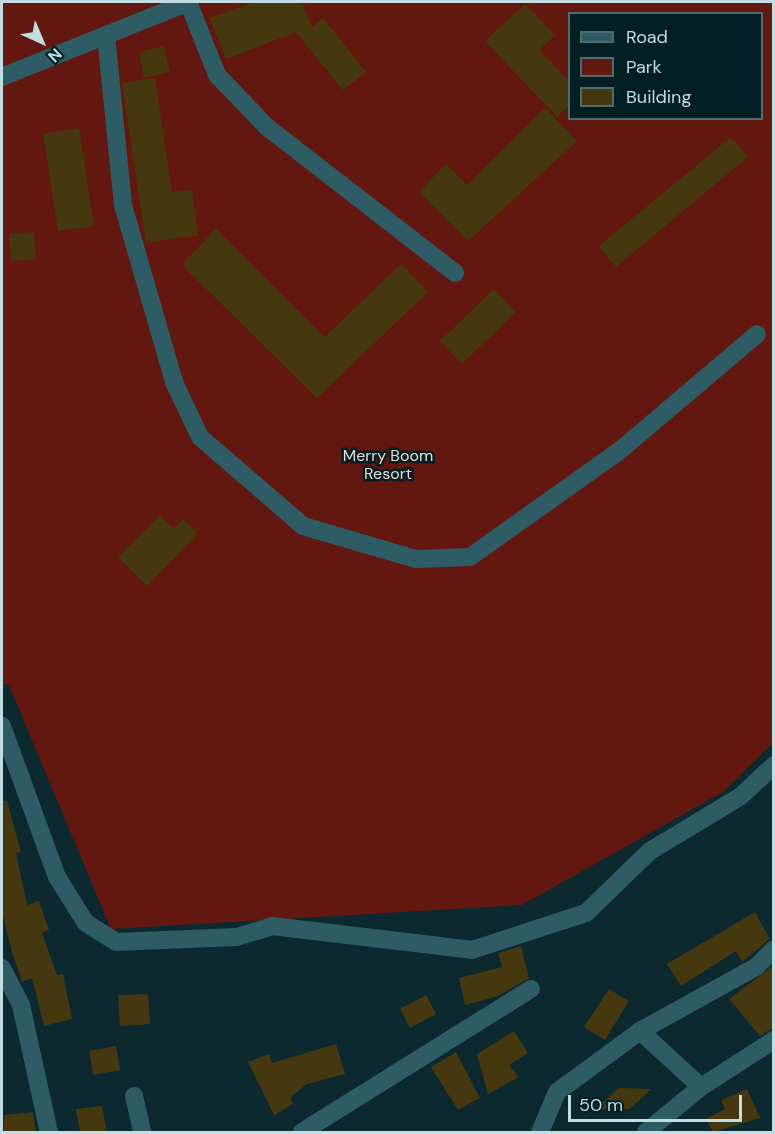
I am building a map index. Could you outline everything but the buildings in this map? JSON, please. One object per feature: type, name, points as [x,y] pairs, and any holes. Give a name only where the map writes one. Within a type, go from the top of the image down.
[{"type":"street","points":[[2,77],[188,2],[217,75],[267,127],[454,273]]},
{"type":"street","points":[[106,35],[123,205],[174,382],[200,437],[303,526],[416,559],[470,557],[618,452],[757,334]]},
{"type":"street","points":[[2,726],[57,877],[86,923],[116,942],[237,937],[272,926],[472,950],[586,913],[650,851],[741,795],[774,765]]},
{"type":"street","points":[[540,1132],[557,1092],[640,1031],[756,967],[774,950]]},
{"type":"street","points":[[2,968],[21,1005],[50,1132]]},
{"type":"street","points":[[302,1132],[531,989]]},
{"type":"street","points":[[640,1031],[700,1087]]},
{"type":"street","points":[[646,1132],[700,1087],[774,1040]]},
{"type":"street","points":[[134,1096],[142,1132]]},
{"type":"green space","name":"Merry Boom Resort","points":[[2,2],[773,2],[773,743],[723,792],[522,905],[111,929],[9,685],[2,684]]}]
